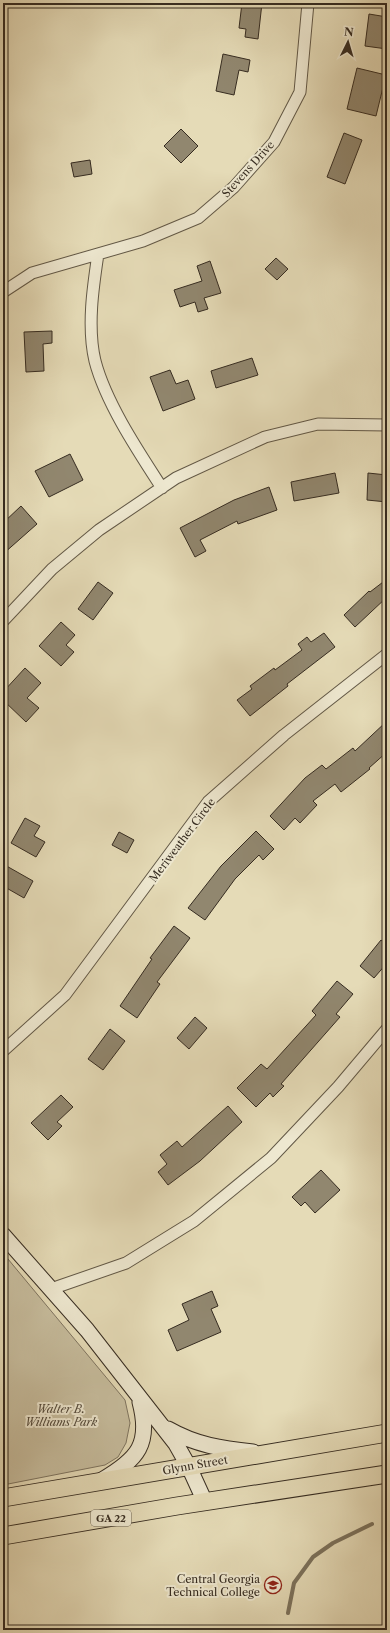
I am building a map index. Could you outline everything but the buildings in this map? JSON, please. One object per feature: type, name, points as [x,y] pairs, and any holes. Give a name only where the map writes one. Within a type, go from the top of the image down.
[{"type":"main road","points":[[3,1235],[87,1330],[176,1444],[189,1467],[205,1502]]},
{"type":"main road","points":[[98,1482],[122,1468],[134,1457],[141,1445],[145,1432],[144,1416],[139,1397]]},
{"type":"main road","points":[[161,1425],[186,1439],[207,1445],[266,1454]]},
{"type":"main road","name":"Glynn Street","points":[[3,1498],[387,1433]]},
{"type":"main road","name":"GA 22","points":[[3,1536],[205,1502],[387,1474]]},
{"type":"street","name":"Stevens Drive","points":[[3,292],[32,273],[143,241],[198,218],[234,187],[274,142],[300,92],[308,3]]},
{"type":"street","points":[[98,254],[92,299],[92,332],[95,360],[110,401],[162,488]]},
{"type":"street","points":[[3,621],[58,564],[99,530],[176,478],[265,437],[318,424],[387,425]]},
{"type":"street","name":"Meriweather Circle","points":[[3,1051],[65,995],[208,802],[284,735],[387,654]]},
{"type":"street","points":[[51,1289],[126,1263],[194,1221],[271,1158],[338,1087],[387,1029]]},
{"type":"green space","name":"Walter B. Williams Park","points":[[3,1253],[125,1400],[130,1423],[126,1443],[118,1457],[105,1465],[3,1485]]},
{"type":"waterway","points":[[288,1613],[294,1583],[313,1557],[333,1543],[372,1524]]},
{"type":"place","name":"Central Georgia Technical College","points":[[273,1585]]}]
